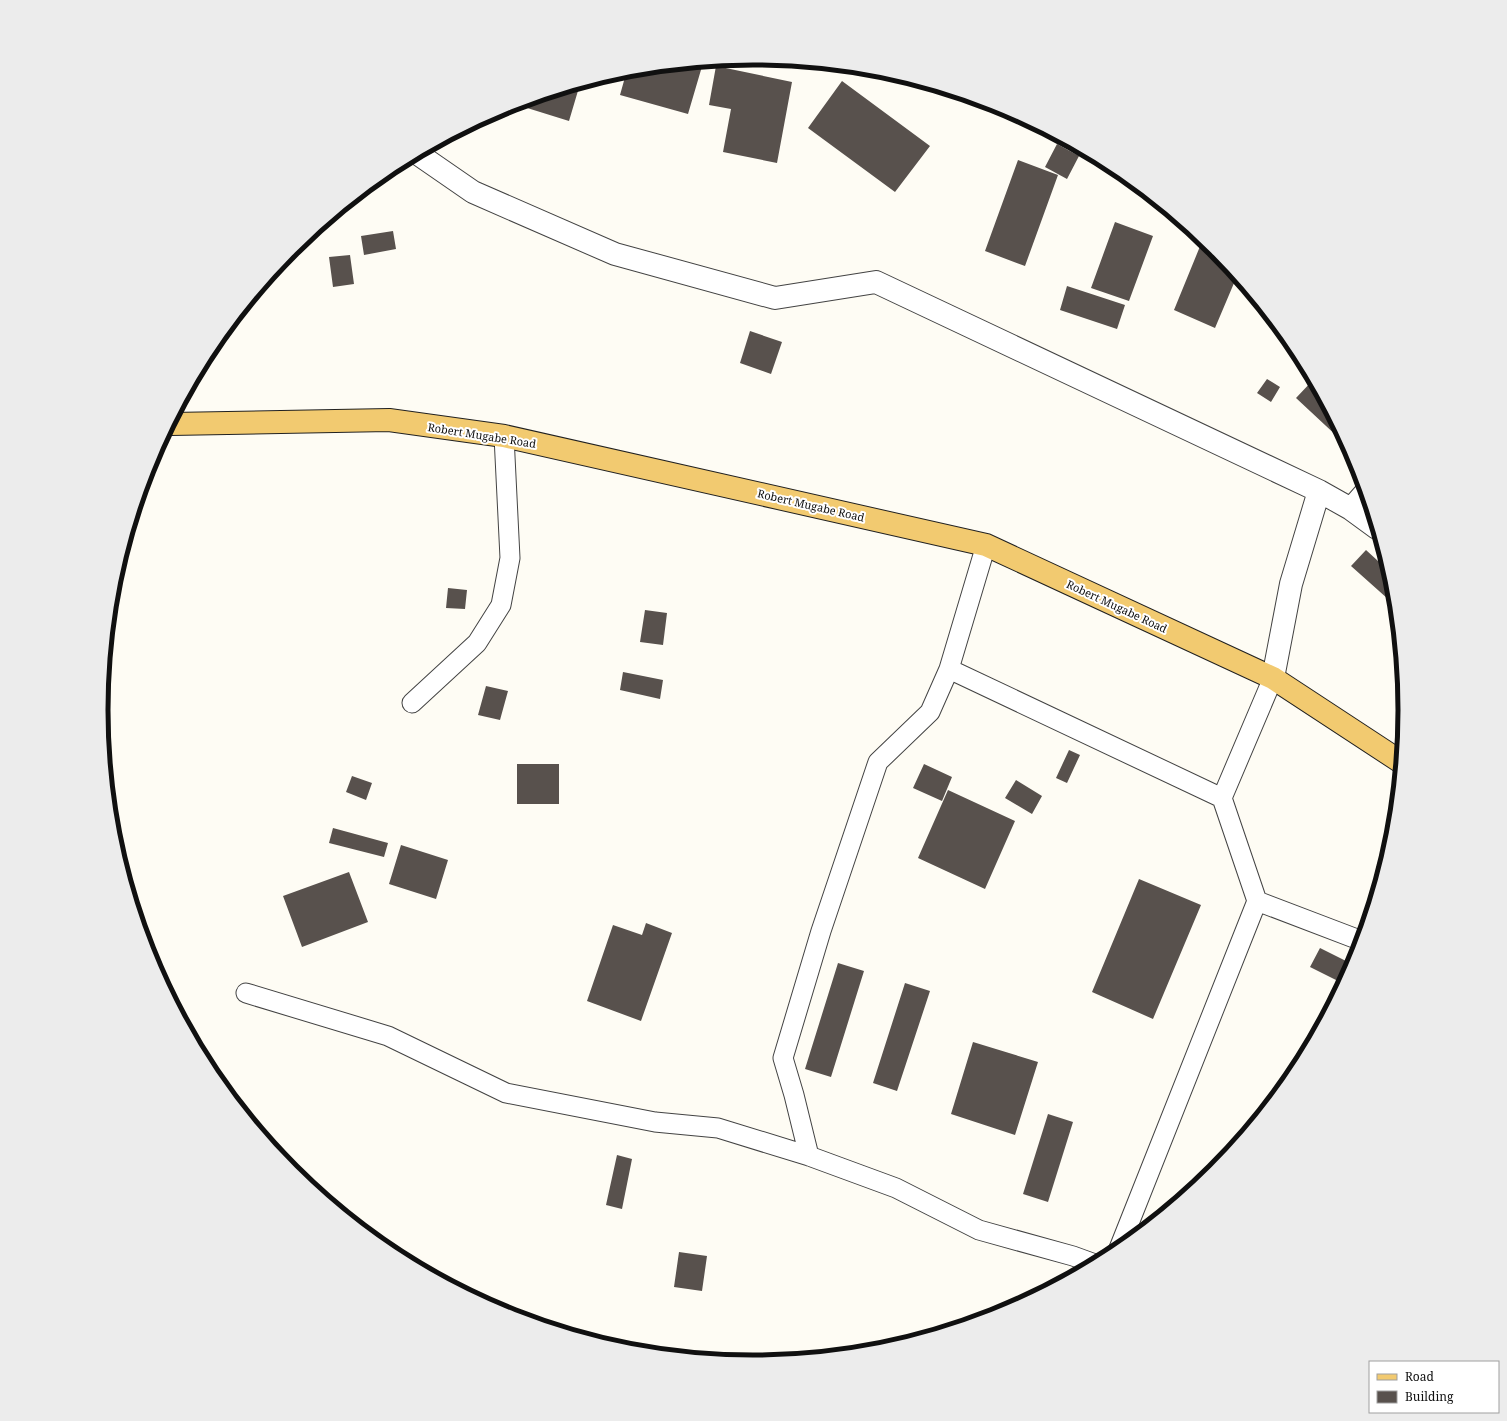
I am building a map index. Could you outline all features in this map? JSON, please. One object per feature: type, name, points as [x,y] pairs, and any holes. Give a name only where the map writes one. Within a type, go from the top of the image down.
[{"type":"main road","name":"Robert Mugabe Road","points":[[176,424],[388,420],[504,436],[986,545],[1273,678],[1397,760]]},
{"type":"street","points":[[422,157],[473,192],[623,256],[775,298],[876,282],[1319,491],[1351,509],[1371,524]]},
{"type":"street","points":[[1273,678],[1290,584],[1319,491]]},
{"type":"street","points":[[1351,509],[1362,496]]},
{"type":"lane","points":[[412,703],[477,642],[501,605],[510,558],[504,436]]},
{"type":"lane","points":[[809,1156],[783,1058],[821,931],[878,762],[930,712],[949,669],[986,545]]},
{"type":"lane","points":[[949,669],[1222,798]]},
{"type":"lane","points":[[1123,1240],[1257,900],[1222,798],[1273,678]]},
{"type":"lane","points":[[1257,900],[1357,939]]},
{"type":"lane","points":[[246,993],[388,1036],[506,1093],[655,1122],[718,1128],[809,1156],[896,1188],[978,1230],[1089,1262]]},
{"type":"building","points":[[716,66],[792,82],[777,163],[723,152],[731,109],[709,105]]},
{"type":"building","points":[[702,67],[688,114],[620,95],[625,78]]},
{"type":"building","points":[[842,81],[930,146],[895,192],[808,128]]},
{"type":"building","points":[[578,89],[569,121],[524,107]]},
{"type":"building","points":[[1057,144],[1079,156],[1067,179],[1045,167]]},
{"type":"building","points":[[1018,160],[1058,175],[1025,266],[985,251]]},
{"type":"building","points":[[1115,222],[1153,236],[1129,301],[1091,288]]},
{"type":"building","points":[[393,231],[396,249],[364,255],[361,236]]},
{"type":"building","points":[[1201,245],[1235,281],[1215,328],[1174,310]]},
{"type":"building","points":[[350,255],[354,284],[333,287],[329,257]]},
{"type":"building","points":[[1067,286],[1125,305],[1117,329],[1060,310]]},
{"type":"building","points":[[750,331],[782,342],[771,374],[740,363]]},
{"type":"building","points":[[1267,379],[1280,387],[1271,402],[1257,393]]},
{"type":"building","points":[[1310,383],[1338,437],[1296,398]]},
{"type":"building","points":[[1366,550],[1382,565],[1387,585],[1388,599],[1351,566]]},
{"type":"building","points":[[448,588],[467,590],[465,609],[446,608]]},
{"type":"building","points":[[645,610],[667,613],[663,645],[640,642]]},
{"type":"building","points":[[623,672],[663,680],[660,699],[620,690]]},
{"type":"building","points":[[486,686],[508,691],[500,720],[478,715]]},
{"type":"building","points":[[1069,750],[1080,755],[1067,783],[1056,778]]},
{"type":"building","points":[[517,764],[559,764],[559,804],[517,804]]},
{"type":"building","points":[[924,764],[952,777],[942,801],[913,788]]},
{"type":"building","points":[[352,776],[372,783],[366,800],[346,792]]},
{"type":"building","points":[[1016,780],[1042,796],[1032,814],[1005,798]]},
{"type":"building","points":[[948,790],[1015,821],[985,889],[918,858]]},
{"type":"building","points":[[333,828],[388,843],[384,857],[329,843]]},
{"type":"building","points":[[401,845],[448,860],[436,899],[389,884]]},
{"type":"building","points":[[349,872],[368,922],[302,947],[283,896]]},
{"type":"building","points":[[1139,879],[1201,905],[1153,1019],[1092,992]]},
{"type":"building","points":[[646,923],[672,933],[641,1021],[587,1001],[613,925],[642,935]]},
{"type":"building","points":[[1320,948],[1348,962],[1339,981],[1310,967]]},
{"type":"building","points":[[838,963],[864,971],[831,1077],[805,1069]]},
{"type":"building","points":[[905,983],[930,991],[897,1091],[873,1083]]},
{"type":"building","points":[[973,1042],[1038,1062],[1015,1135],[951,1114]]},
{"type":"building","points":[[1048,1114],[1073,1122],[1048,1202],[1023,1194]]},
{"type":"building","points":[[617,1155],[632,1159],[622,1209],[606,1205]]},
{"type":"building","points":[[679,1252],[707,1256],[702,1291],[674,1287]]}]
